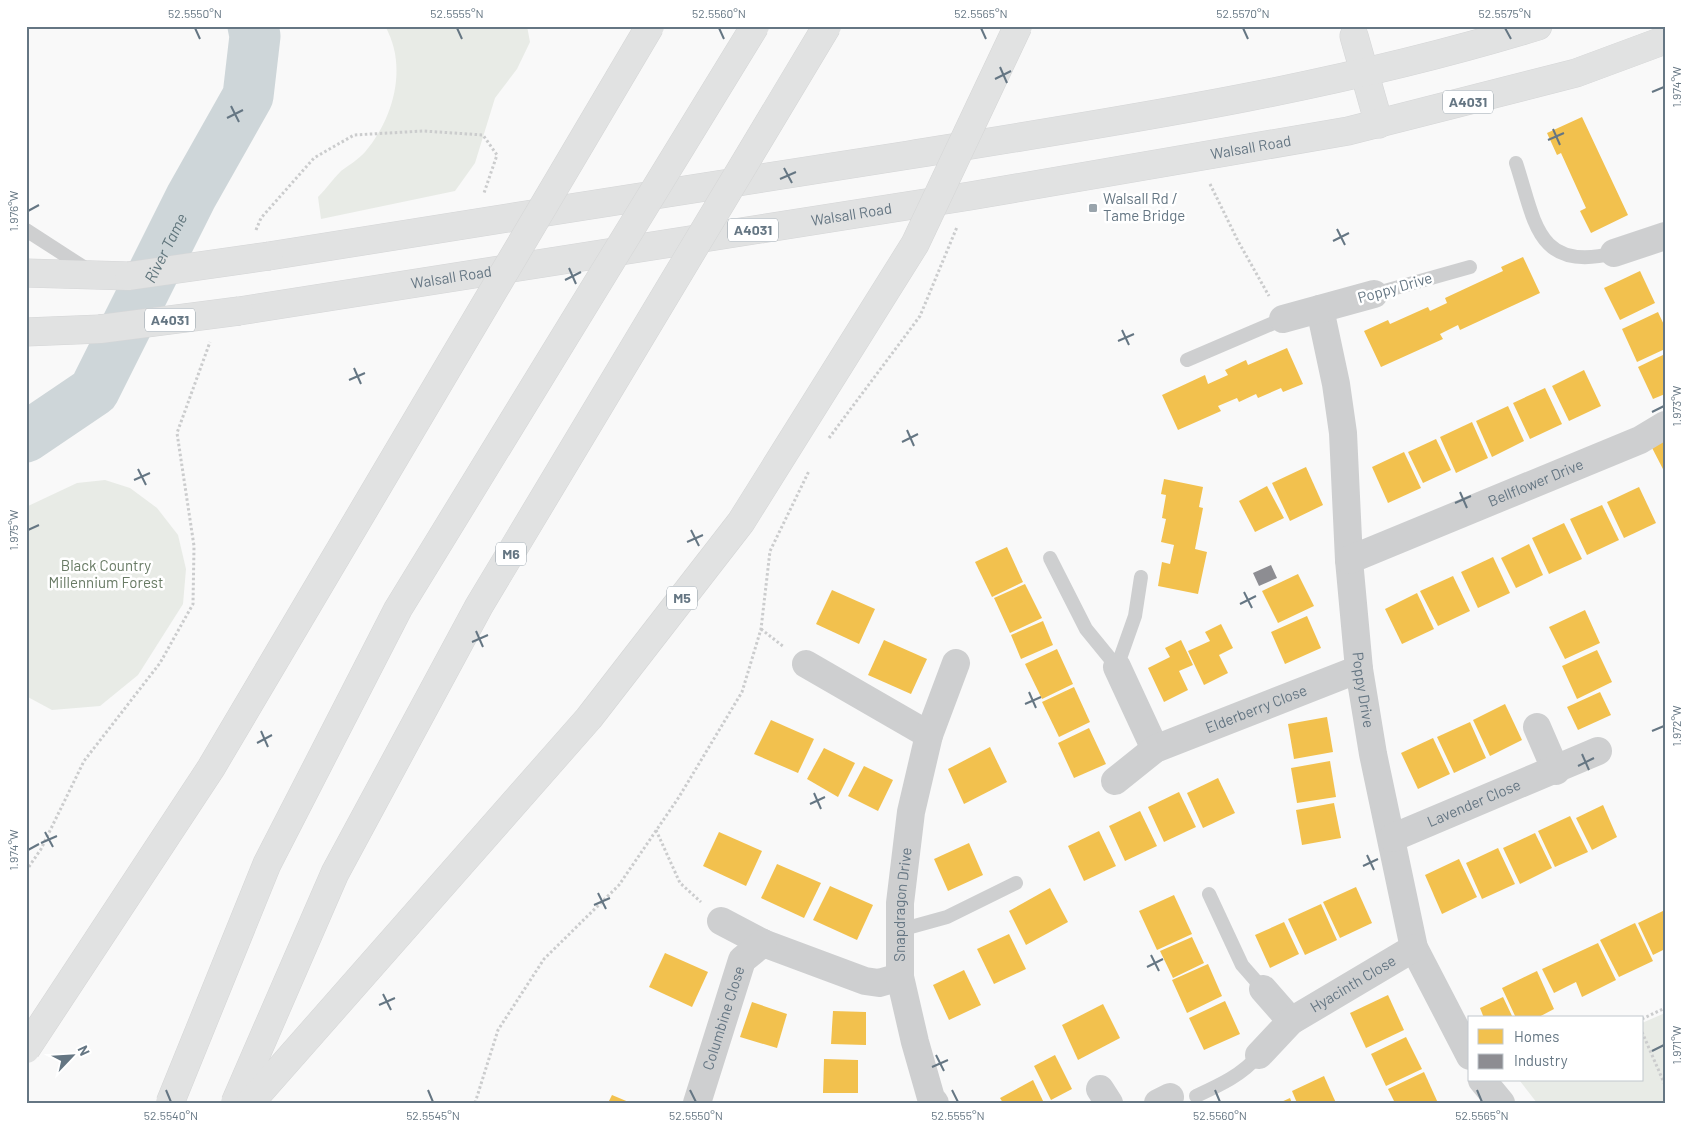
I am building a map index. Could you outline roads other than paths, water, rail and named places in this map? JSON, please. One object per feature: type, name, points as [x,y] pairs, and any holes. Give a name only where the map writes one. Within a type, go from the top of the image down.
[{"type":"main road","points":[[26,1049],[211,768],[650,26]]},
{"type":"main road","points":[[170,1103],[267,864],[398,609],[754,26]]},
{"type":"main road","name":"M6","points":[[235,1103],[335,873],[479,606],[827,26]]},
{"type":"main road","name":"M5","points":[[250,1103],[589,718],[741,522],[915,244],[1018,26]]},
{"type":"main road","points":[[26,273],[129,276],[261,246],[1063,130],[1245,97],[1363,72],[1538,26]]},
{"type":"main road","points":[[1353,31],[1379,124]]},
{"type":"main road","name":"Walsall Road","points":[[26,332],[100,329],[239,311],[970,196],[1348,131],[1576,73],[1665,40]]},
{"type":"street","points":[[1614,253],[1665,236]]},
{"type":"street","name":"Poppy Drive","points":[[1283,319],[1374,294]]},
{"type":"street","name":"Poppy Drive","points":[[1320,309],[1336,384],[1343,433],[1349,560],[1359,669],[1374,754],[1414,948],[1468,1052]]},
{"type":"street","name":"Bellflower Drive","points":[[1349,560],[1640,440],[1665,424]]},
{"type":"street","name":"Snapdragon Drive","points":[[935,1103],[931,1098],[915,1042],[900,977],[900,903],[911,812],[929,735],[956,663]]},
{"type":"street","points":[[806,664],[929,735]]},
{"type":"street","points":[[1117,667],[1154,749]]},
{"type":"street","name":"Elderberry Close","points":[[1115,780],[1154,749],[1359,669]]},
{"type":"street","points":[[1537,728],[1556,771]]},
{"type":"street","name":"Lavender Close","points":[[1392,838],[1598,752]]},
{"type":"street","points":[[721,921],[763,943],[865,981],[879,983],[900,977]]},
{"type":"street","name":"Columbine Close","points":[[697,1103],[742,960],[763,943]]},
{"type":"street","name":"Hyacinth Close","points":[[1259,1054],[1292,1021],[1414,948]]},
{"type":"street","points":[[1263,989],[1292,1021]]},
{"type":"street","points":[[1484,1082],[1500,1103]]},
{"type":"lane","points":[[1516,163],[1539,233],[1552,249],[1572,256],[1594,258],[1614,253]]},
{"type":"lane","points":[[26,230],[97,276]]},
{"type":"lane","name":"Poppy Drive","points":[[1374,294],[1470,267]]},
{"type":"lane","points":[[1187,360],[1283,319]]},
{"type":"lane","points":[[1050,558],[1086,629],[1117,667]]},
{"type":"lane","points":[[1117,667],[1132,625],[1141,577]]},
{"type":"lane","points":[[900,930],[947,918],[1016,883]]},
{"type":"lane","points":[[1209,894],[1242,965],[1263,989]]},
{"type":"lane","points":[[1196,1096],[1248,1068],[1259,1054]]},
{"type":"waterway","name":"River Tame","points":[[26,437],[94,391],[191,197],[248,96],[255,36],[253,26]]},
{"type":"place","name":"Walsall Rd / Tame Bridge","points":[[1093,208]]},
{"type":"park label","name":"Black Country Millennium Forest","points":[[106,574]]}]
